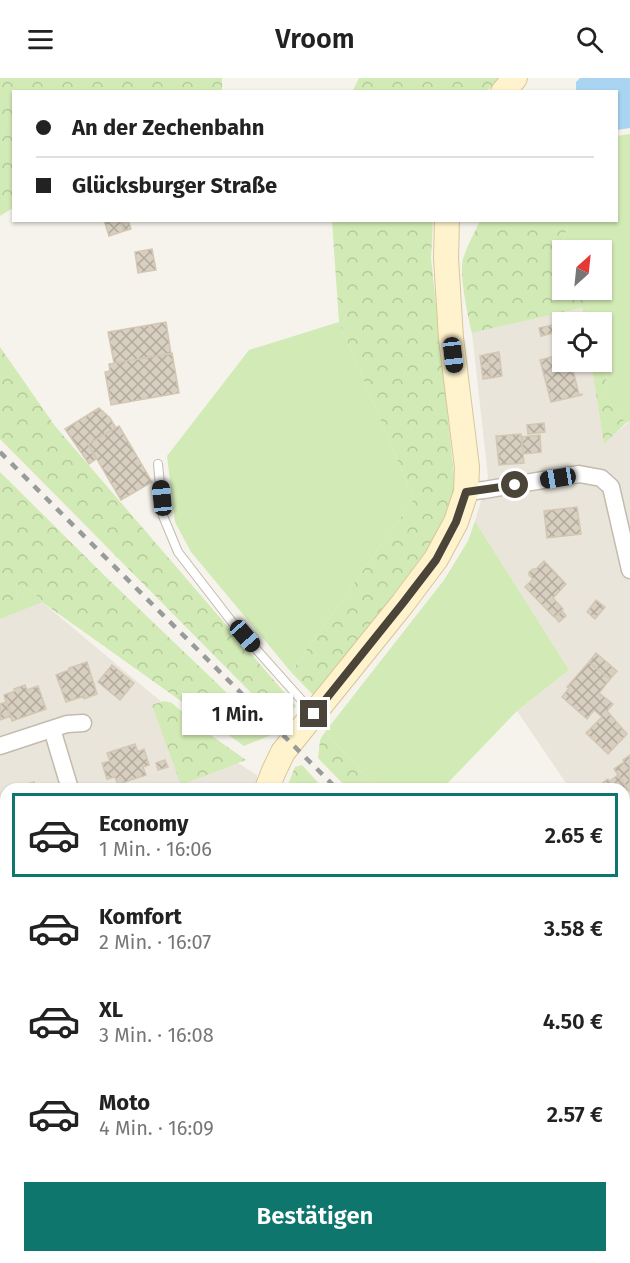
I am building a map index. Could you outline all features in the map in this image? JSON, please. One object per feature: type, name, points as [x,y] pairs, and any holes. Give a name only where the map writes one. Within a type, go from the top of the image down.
[{"type":"main road","points":[[505,90],[515,78]]},
{"type":"main road","points":[[269,783],[283,752],[436,560],[456,522],[466,492],[467,467],[451,338],[446,258],[447,222]]},
{"type":"street","points":[[466,492],[579,474],[601,478],[611,487],[630,570]]},
{"type":"street","points":[[0,746],[67,724],[83,723]]},
{"type":"street","points":[[52,729],[68,783]]},
{"type":"lane","points":[[158,464],[163,516],[178,552],[232,622],[314,714]]},
{"type":"shaded area","points":[[582,308],[583,312],[564,312]]},
{"type":"shaded area","points":[[552,315],[552,372],[593,372],[604,443],[630,421],[630,783],[566,783],[517,711],[569,670],[475,521],[488,477],[472,333]]},
{"type":"shaded area","points":[[0,577],[42,602],[225,755],[257,775],[257,783],[0,783]]},
{"type":"green space","points":[[0,78],[222,78],[222,90],[12,90],[12,209],[0,216]]},
{"type":"green space","points":[[359,78],[500,78],[488,90],[353,90]]},
{"type":"green space","points":[[630,134],[630,421],[626,423],[606,397],[606,372],[612,372],[612,312],[591,312],[585,300],[612,300],[612,240],[563,240],[568,222],[618,222],[618,136]]},
{"type":"green space","points":[[332,222],[433,222],[431,258],[456,494],[438,535],[316,698],[291,672],[414,499],[339,322]]},
{"type":"green space","points":[[480,222],[568,222],[563,240],[552,240],[552,300],[585,300],[591,312],[583,312],[582,308],[552,312],[552,315],[472,333],[464,296],[463,259]]},
{"type":"green space","points":[[339,322],[414,499],[291,672],[191,552],[175,522],[167,456],[249,350]]},
{"type":"green space","points":[[0,347],[55,426],[296,706],[281,723],[0,439]]},
{"type":"green space","points":[[593,372],[606,372],[606,397],[626,423],[604,444]]},
{"type":"green space","points":[[0,472],[271,735],[244,746],[42,602],[33,591],[16,584],[17,601],[0,609]]},
{"type":"green space","points":[[475,521],[569,670],[517,711],[448,783],[372,783],[325,732],[444,580],[468,541]]},
{"type":"green space","points":[[16,584],[33,591],[42,602],[0,619],[0,609],[17,600]]},
{"type":"green space","points":[[164,701],[172,703],[202,729],[246,760],[186,783],[180,783],[152,705]]},
{"type":"green space","points":[[325,732],[372,783],[342,783],[318,758],[320,740]]},
{"type":"green space","points":[[302,765],[318,783],[288,783],[295,767]]},
{"type":"water","points":[[580,78],[630,78],[630,128],[618,130],[618,90],[576,90],[576,82]]},
{"type":"building","points":[[105,222],[121,222],[124,231],[109,236]]},
{"type":"building","points":[[121,222],[129,222],[131,229],[124,231]]},
{"type":"building","points":[[152,249],[156,270],[138,273],[135,252]]},
{"type":"building","points":[[166,322],[171,354],[114,363],[108,332]]},
{"type":"building","points":[[552,325],[552,333],[541,336],[539,328]]},
{"type":"building","points":[[499,352],[502,376],[491,378],[488,354]]},
{"type":"building","points":[[172,353],[179,393],[111,405],[105,372],[110,371],[109,364]]},
{"type":"building","points":[[488,354],[491,378],[483,379],[480,356]]},
{"type":"building","points":[[552,357],[552,372],[573,372],[579,395],[582,395],[551,402],[540,360]]},
{"type":"building","points":[[99,408],[110,418],[116,428],[88,444],[96,459],[89,464],[65,429]]},
{"type":"building","points":[[544,423],[545,432],[528,434],[527,425]]},
{"type":"building","points":[[119,426],[152,482],[121,500],[88,444]]},
{"type":"building","points":[[521,434],[524,463],[499,465],[496,436]]},
{"type":"building","points":[[540,435],[541,452],[523,454],[522,437]]},
{"type":"building","points":[[577,507],[581,534],[547,538],[544,511]]},
{"type":"building","points":[[544,561],[566,584],[553,598],[563,609],[554,617],[525,587],[533,579],[529,572]]},
{"type":"building","points":[[596,600],[605,607],[595,619],[587,612]]},
{"type":"building","points":[[562,611],[566,616],[559,622],[555,617]]},
{"type":"building","points":[[596,653],[617,671],[610,679],[589,662]]},
{"type":"building","points":[[87,662],[97,694],[66,702],[56,675]]},
{"type":"building","points":[[589,662],[610,679],[599,693],[613,704],[607,711],[627,734],[608,754],[586,733],[602,717],[594,710],[587,719],[562,697],[569,688],[567,687]]},
{"type":"building","points":[[112,665],[134,683],[120,700],[98,682]]},
{"type":"building","points":[[25,685],[27,690],[38,686],[46,709],[12,721],[4,695]]},
{"type":"building","points":[[6,702],[11,716],[0,720],[0,704]]},
{"type":"building","points":[[135,744],[138,752],[144,749],[149,765],[143,767],[146,775],[134,779],[134,777],[123,783],[117,783],[115,777],[107,779],[102,763],[110,761],[107,753]]},
{"type":"building","points":[[630,755],[630,783],[624,783],[614,769],[624,762],[623,760]]},
{"type":"building","points":[[165,760],[168,767],[158,770],[156,763]]},
{"type":"building","points":[[618,775],[623,783],[611,783],[610,781]]},
{"type":"railway","points":[[0,452],[331,783]]},
{"type":"route","points":[[314,714],[436,560],[456,522],[466,492],[515,485]]}]
